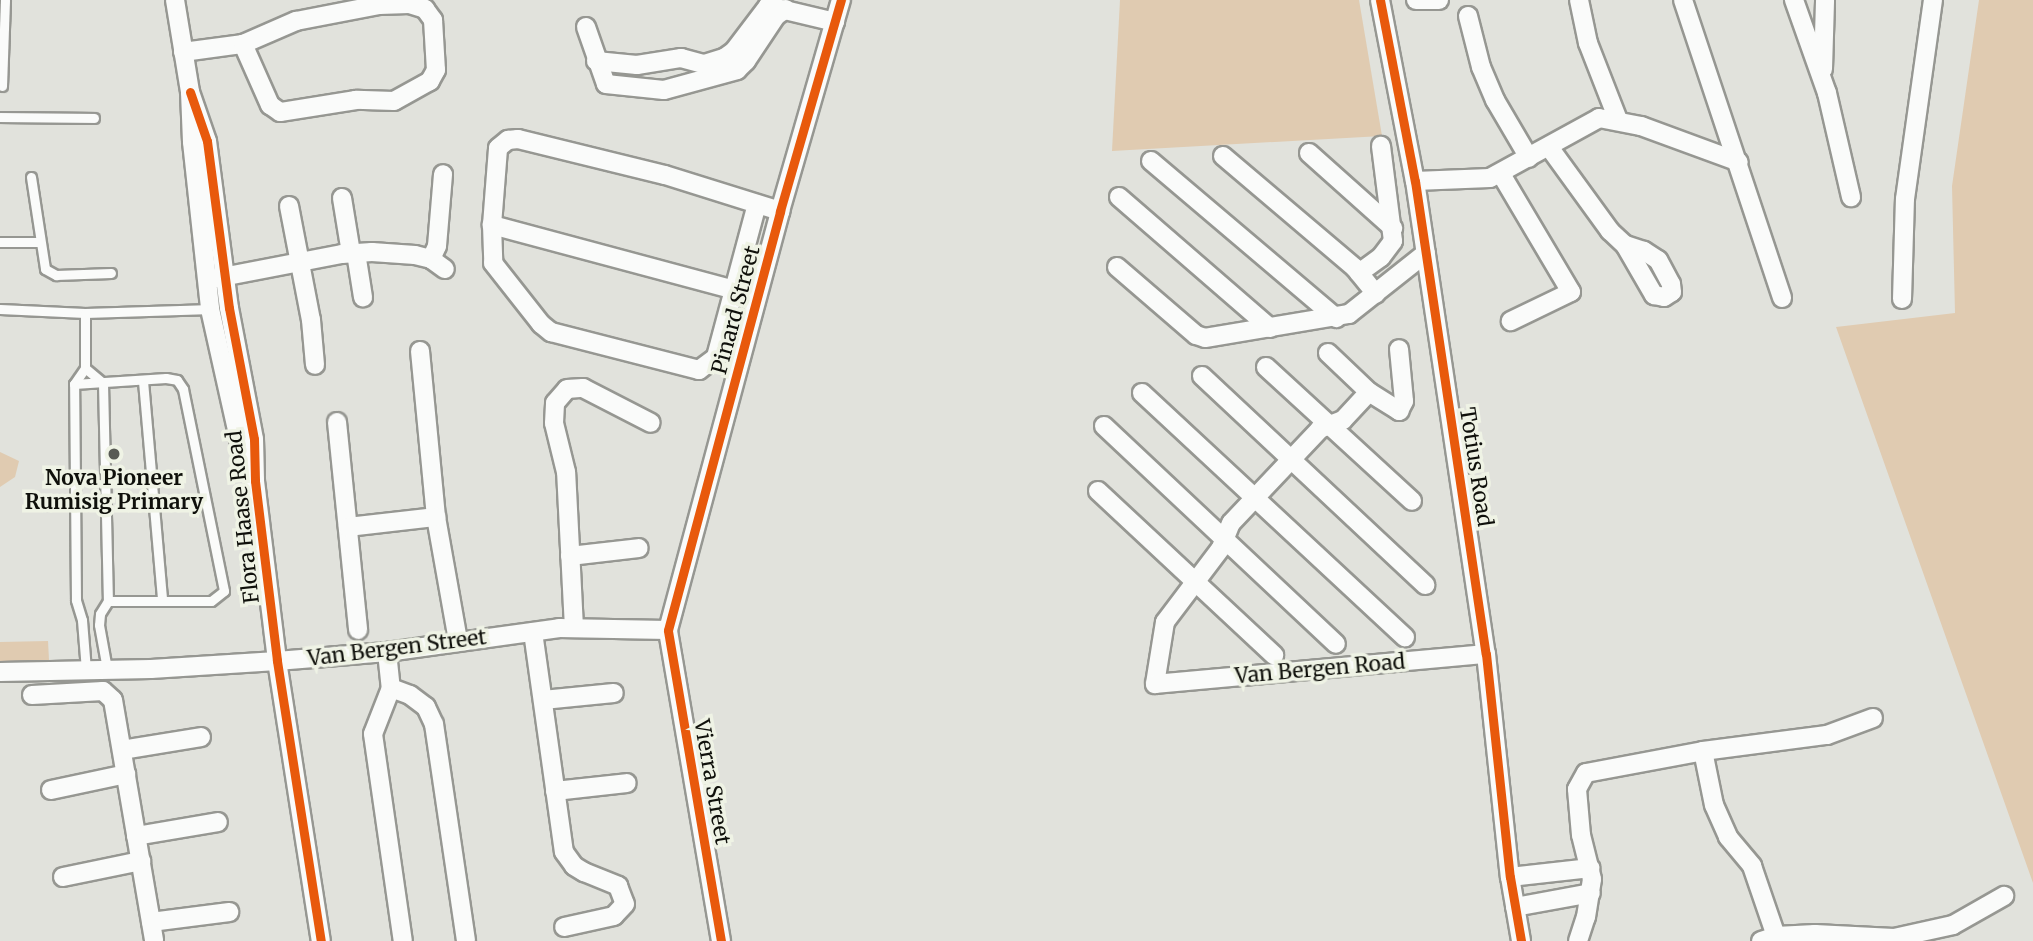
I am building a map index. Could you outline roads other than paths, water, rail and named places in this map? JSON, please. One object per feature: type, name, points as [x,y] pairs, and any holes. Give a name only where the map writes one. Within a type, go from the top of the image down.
[{"type":"street","name":"Flora Haase Road","points":[[175,0],[190,92],[192,142],[210,309],[240,443],[255,481]]},
{"type":"street","name":"Pinard Street","points":[[668,630],[780,211],[841,0]]},
{"type":"street","name":"Totius Road","points":[[1380,0],[1426,253],[1486,654],[1510,877],[1521,941]]},
{"type":"street","points":[[1416,0],[1439,0]]},
{"type":"street","points":[[1579,0],[1588,43],[1618,120]]},
{"type":"street","points":[[1683,0],[1782,298]]},
{"type":"street","points":[[1794,0],[1827,93]]},
{"type":"street","points":[[1825,0],[1823,68],[1851,197]]},
{"type":"street","points":[[1902,299],[1905,199],[1933,0]]},
{"type":"street","points":[[184,52],[243,44],[296,21],[379,5],[409,4],[425,9],[433,20],[436,70],[430,81],[394,101],[356,100],[280,112],[270,105],[243,44]]},
{"type":"street","points":[[586,27],[603,81],[616,87],[664,90],[701,73],[742,66],[776,16],[786,9],[835,22]]},
{"type":"street","points":[[1468,16],[1481,67],[1495,100],[1529,158]]},
{"type":"street","points":[[596,61],[637,65],[681,58],[701,73]]},
{"type":"street","name":"Flora Haase Road","points":[[190,92],[207,141],[229,308],[254,439],[255,481],[277,661],[321,941]]},
{"type":"street","points":[[1415,181],[1490,178],[1599,118],[1618,120],[1739,162]]},
{"type":"street","points":[[757,204],[716,357],[706,368],[691,370],[551,332],[541,324],[493,262],[492,225],[498,148],[513,139],[665,175],[780,211]]},
{"type":"street","points":[[1359,273],[1390,247],[1393,228],[1381,146]]},
{"type":"street","points":[[1549,146],[1610,231],[1625,246]]},
{"type":"street","points":[[1309,153],[1393,228]]},
{"type":"street","points":[[1223,156],[1359,273],[1376,294]]},
{"type":"street","points":[[1151,161],[1336,318]]},
{"type":"street","points":[[206,280],[353,253],[399,251],[438,264],[443,174]]},
{"type":"street","points":[[1501,174],[1571,292],[1511,321]]},
{"type":"street","points":[[1119,197],[1270,328]]},
{"type":"street","points":[[342,198],[363,297]]},
{"type":"street","points":[[289,206],[315,365]]},
{"type":"street","points":[[492,225],[735,290]]},
{"type":"street","points":[[1117,267],[1196,335],[1205,338],[1349,314],[1426,253]]},
{"type":"street","points":[[1328,353],[1369,392],[1389,408],[1399,411],[1403,407],[1399,349]]},
{"type":"street","points":[[420,351],[436,517],[458,641]]},
{"type":"street","points":[[1266,367],[1412,501]]},
{"type":"street","points":[[1202,376],[1425,585]]},
{"type":"street","points":[[574,628],[566,472],[554,422],[555,403],[567,389],[583,388],[652,423]]},
{"type":"street","points":[[1196,580],[1225,540],[1231,523],[1252,498],[1328,424],[1343,420],[1369,392]]},
{"type":"street","points":[[1142,393],[1252,498],[1405,636]]},
{"type":"street","points":[[337,422],[358,630]]},
{"type":"street","points":[[1104,426],[1336,644]]},
{"type":"street","points":[[1098,491],[1274,655]]},
{"type":"street","points":[[348,527],[436,517]]},
{"type":"street","points":[[570,556],[639,548]]},
{"type":"street","name":"Van Bergen Road","points":[[1196,580],[1165,622],[1155,684],[1486,654]]},
{"type":"street","name":"Van Bergen Street","points":[[0,672],[277,661],[387,652],[574,628],[668,630]]},
{"type":"street","name":"Vierra Street","points":[[668,630],[720,941]]},
{"type":"street","points":[[533,632],[564,852],[584,872],[618,886],[625,904],[614,916],[564,927]]},
{"type":"street","points":[[387,652],[391,688],[373,734],[403,941]]},
{"type":"street","points":[[391,688],[410,695],[426,707],[434,724],[466,941]]},
{"type":"street","points":[[32,695],[103,691],[113,700],[154,941]]},
{"type":"street","points":[[542,700],[614,693]]},
{"type":"street","points":[[1578,941],[1591,893],[1590,868],[1579,825],[1577,789],[1586,774],[1703,751],[1827,735],[1873,718]]},
{"type":"street","points":[[122,750],[201,737]]},
{"type":"street","points":[[1703,751],[1714,805],[1728,836],[1756,874],[1769,939],[1815,934],[1894,938],[1953,925],[2004,896]]},
{"type":"street","points":[[51,790],[126,774]]},
{"type":"street","points":[[555,791],[627,783]]},
{"type":"street","points":[[136,836],[218,822]]},
{"type":"street","points":[[63,877],[141,861]]},
{"type":"street","points":[[1510,877],[1590,868]]},
{"type":"street","points":[[1515,907],[1591,893]]},
{"type":"street","points":[[151,922],[229,912]]},
{"type":"lane","points":[[2,86],[5,0]]},
{"type":"lane","points":[[0,117],[94,118]]},
{"type":"lane","points":[[32,177],[43,264],[49,273],[111,273]]},
{"type":"lane","points":[[0,242],[40,242]]},
{"type":"lane","points":[[0,309],[85,313],[229,308]]},
{"type":"lane","points":[[85,313],[85,368],[74,384],[76,600],[82,620],[86,670]]},
{"type":"lane","points":[[85,368],[103,383],[108,601],[100,614],[99,625],[107,669]]},
{"type":"lane","points":[[74,384],[166,378],[177,380],[183,389],[224,591],[211,601],[108,601]]},
{"type":"lane","points":[[143,381],[162,600]]},
{"type":"place","name":"Nova Pioneer Rumisig Primary","points":[[114,454]]}]
